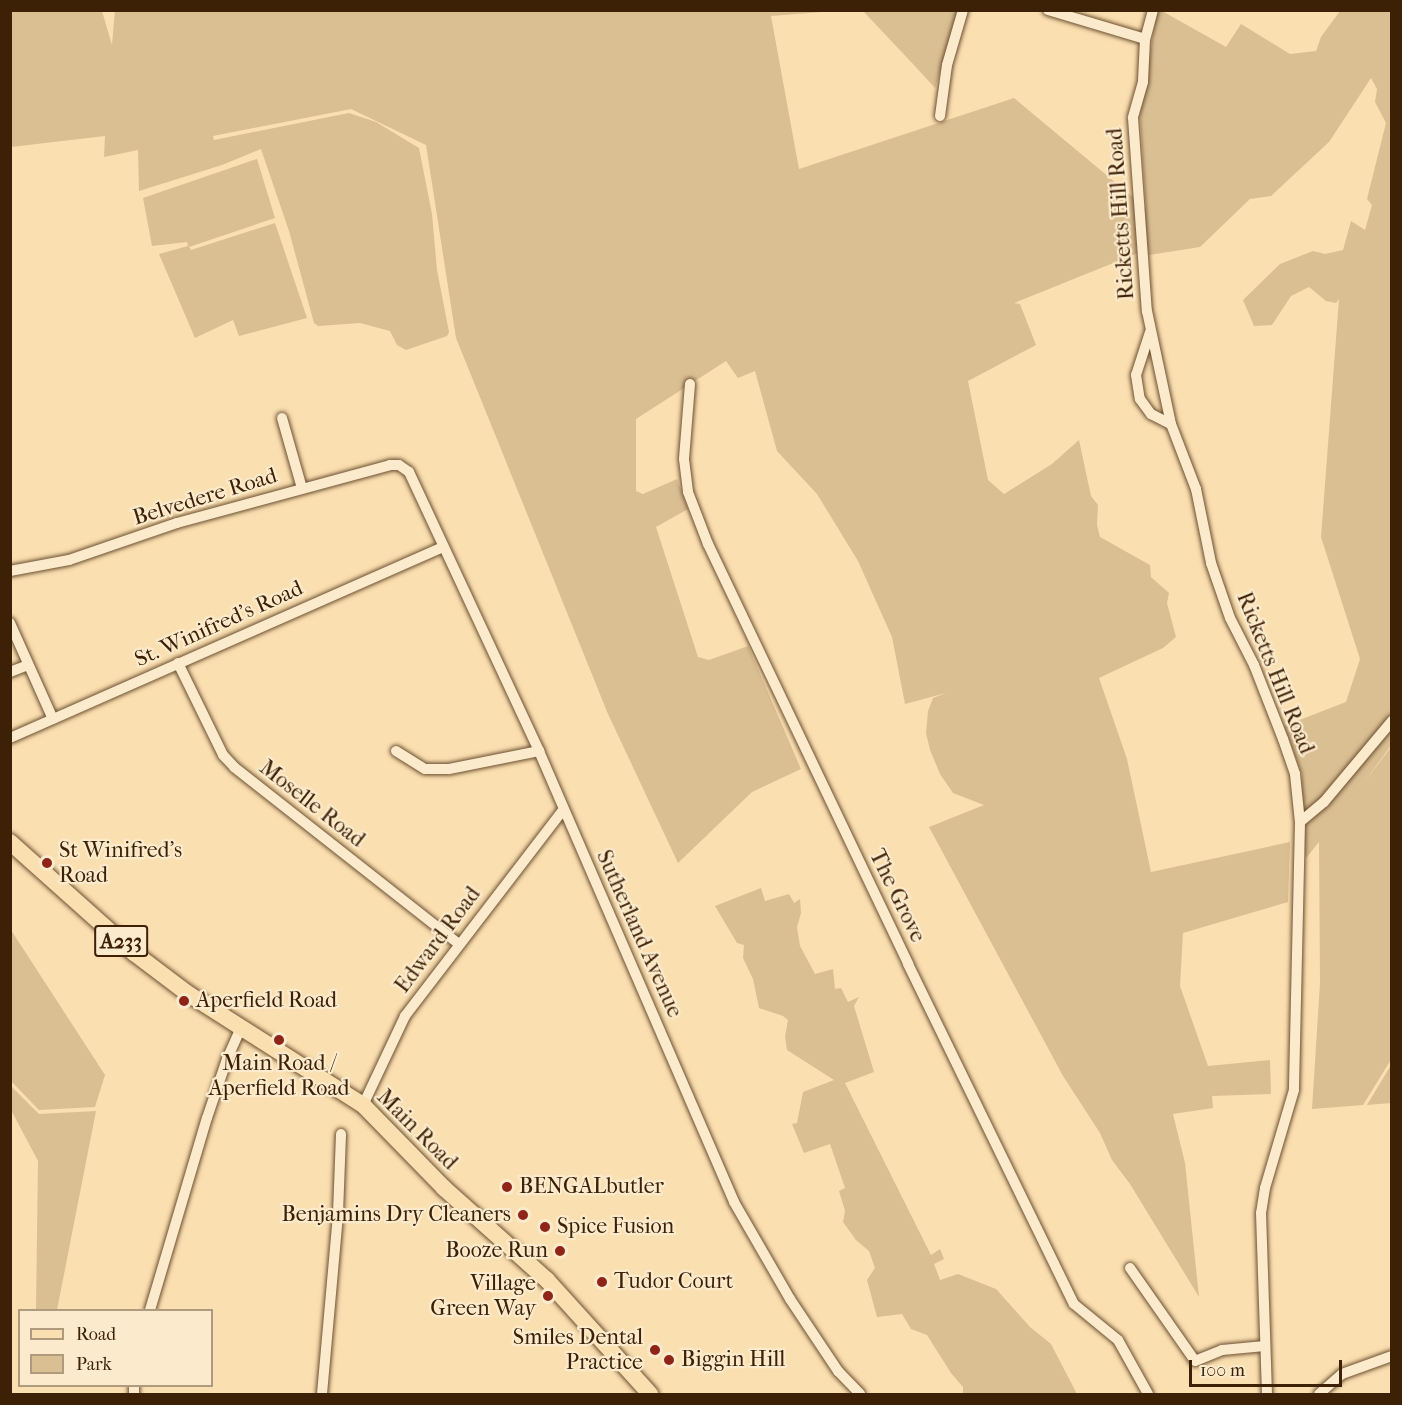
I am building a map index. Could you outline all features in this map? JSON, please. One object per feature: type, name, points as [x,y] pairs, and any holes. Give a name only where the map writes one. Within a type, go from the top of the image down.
[{"type":"main road","name":"Main Road","points":[[10,842],[134,953],[187,993],[363,1105],[444,1188],[547,1280],[650,1395]]},
{"type":"street","points":[[940,116],[947,65],[963,10]]},
{"type":"street","points":[[1048,10],[1145,39]]},
{"type":"street","name":"Ricketts Hill Road","points":[[1153,10],[1145,39],[1143,82],[1133,118],[1147,311],[1171,424],[1196,489],[1211,563],[1230,618],[1254,665],[1295,774],[1300,822],[1294,1090],[1265,1188],[1261,1214],[1267,1395]]},
{"type":"street","points":[[1151,331],[1136,375],[1140,399],[1151,414],[1171,424]]},
{"type":"street","name":"The Grove","points":[[690,384],[684,459],[688,492],[708,544],[924,997],[1074,1304],[1118,1340],[1148,1395]]},
{"type":"street","points":[[282,418],[302,488]]},
{"type":"street","name":"Belvedere Road","points":[[10,571],[69,560],[177,523],[390,465],[399,465],[409,472]]},
{"type":"street","name":"Sutherland Avenue","points":[[409,472],[538,751],[734,1202],[790,1299],[838,1371],[860,1395]]},
{"type":"street","name":"St. Winifred's Road","points":[[10,738],[443,547]]},
{"type":"street","points":[[10,623],[53,719]]},
{"type":"street","name":"Moselle Road","points":[[178,663],[223,755],[234,767],[459,944]]},
{"type":"street","points":[[10,672],[28,665]]},
{"type":"street","points":[[1300,822],[1324,802],[1392,721]]},
{"type":"street","points":[[396,751],[425,769],[448,769],[538,751]]},
{"type":"street","name":"Edward Road","points":[[363,1105],[405,1016],[563,810]]},
{"type":"street","points":[[151,1309],[207,1118],[227,1059],[241,1028]]},
{"type":"street","points":[[322,1395],[338,1213],[340,1134]]},
{"type":"street","points":[[1130,1268],[1195,1361],[1222,1350],[1265,1346]]},
{"type":"street","points":[[1319,1395],[1342,1374],[1392,1356]]},
{"type":"green space","points":[[115,10],[835,11],[771,16],[799,169],[1014,98],[1146,208],[1140,114],[1157,11],[1162,11],[1226,47],[1241,24],[1290,54],[1316,51],[1321,37],[1340,11],[1391,11],[1392,744],[1363,784],[1391,747],[1392,1058],[1363,1105],[1312,1109],[1320,983],[1319,842],[1306,858],[1300,816],[1302,774],[1284,726],[1346,702],[1360,659],[1321,537],[1339,299],[1336,303],[1326,301],[1309,287],[1291,296],[1272,325],[1254,326],[1243,300],[1280,264],[1313,251],[1325,254],[1343,250],[1351,221],[1365,230],[1372,205],[1367,199],[1386,123],[1375,102],[1377,89],[1371,78],[1329,142],[1271,196],[1250,199],[1200,247],[1149,255],[1148,249],[1014,303],[1020,304],[1036,345],[968,381],[988,480],[1004,494],[1052,464],[1079,440],[1091,496],[1098,505],[1097,525],[1100,537],[1150,565],[1151,577],[1169,593],[1167,603],[1176,637],[1163,648],[1099,678],[1127,759],[1151,872],[1290,842],[1288,902],[1183,933],[1180,986],[1208,1066],[1270,1060],[1271,1094],[1212,1096],[1213,1108],[1173,1114],[1185,1163],[1199,1297],[1130,1184],[1112,1160],[1100,1133],[1063,1076],[929,827],[984,805],[953,793],[940,774],[930,750],[926,733],[928,711],[933,698],[946,693],[905,704],[892,637],[858,561],[817,494],[777,451],[755,371],[738,378],[726,361],[636,419],[636,491],[643,494],[677,479],[688,509],[656,527],[698,657],[709,660],[748,646],[801,769],[752,792],[678,863],[608,714],[456,338],[426,145],[351,109],[213,136],[214,140],[349,113],[376,122],[419,148],[432,214],[437,270],[449,332],[447,336],[406,350],[397,345],[390,331],[360,323],[318,326],[314,323],[289,231],[261,149],[222,165],[139,191],[138,150],[104,157],[105,136],[11,147],[11,11],[102,11],[112,45]]},
{"type":"green space","points":[[863,11],[958,11],[935,88],[913,64]]},
{"type":"green space","points":[[257,159],[275,218],[189,247],[191,250],[275,223],[307,318],[239,336],[233,320],[195,338],[159,254],[188,246],[187,242],[152,246],[143,198]]},
{"type":"green space","points":[[761,888],[765,901],[789,894],[794,903],[800,899],[801,913],[797,927],[800,946],[815,974],[833,969],[835,989],[841,988],[848,1002],[859,997],[854,1006],[874,1072],[845,1083],[931,1255],[940,1249],[944,1259],[934,1264],[940,1280],[958,1274],[996,1289],[1030,1327],[1051,1344],[1077,1394],[963,1394],[963,1387],[951,1373],[927,1335],[911,1329],[902,1314],[877,1317],[867,1280],[875,1268],[869,1251],[856,1240],[843,1222],[845,1211],[839,1191],[845,1188],[830,1144],[804,1153],[792,1124],[797,1123],[803,1092],[834,1080],[787,1050],[785,1037],[788,1020],[759,1008],[753,979],[743,958],[744,945],[737,943],[715,906]]},
{"type":"green space","points":[[11,930],[105,1075],[95,1107],[39,1110],[11,1081]]},
{"type":"green space","points":[[1391,1065],[1391,1103],[1367,1105]]},
{"type":"green space","points":[[10,1085],[39,1114],[96,1111],[57,1309],[36,1309],[38,1161],[11,1110]]},
{"type":"place","name":"St Winifred's Road","points":[[47,863]]},
{"type":"place","name":"Aperfield Road","points":[[184,1001]]},
{"type":"place","name":"Main Road / Aperfield Road","points":[[279,1040]]},
{"type":"place","name":"BENGALbutler","points":[[507,1187]]},
{"type":"place","name":"Benjamins Dry Cleaners","points":[[523,1215]]},
{"type":"place","name":"Spice Fusion","points":[[545,1227]]},
{"type":"place","name":"Booze Run","points":[[560,1251]]},
{"type":"place","name":"Tudor Court","points":[[602,1282]]},
{"type":"place","name":"Village Green Way","points":[[548,1296]]},
{"type":"place","name":"Smiles Dental Practice","points":[[655,1350]]},
{"type":"place","name":"Biggin Hill","points":[[669,1360]]}]
